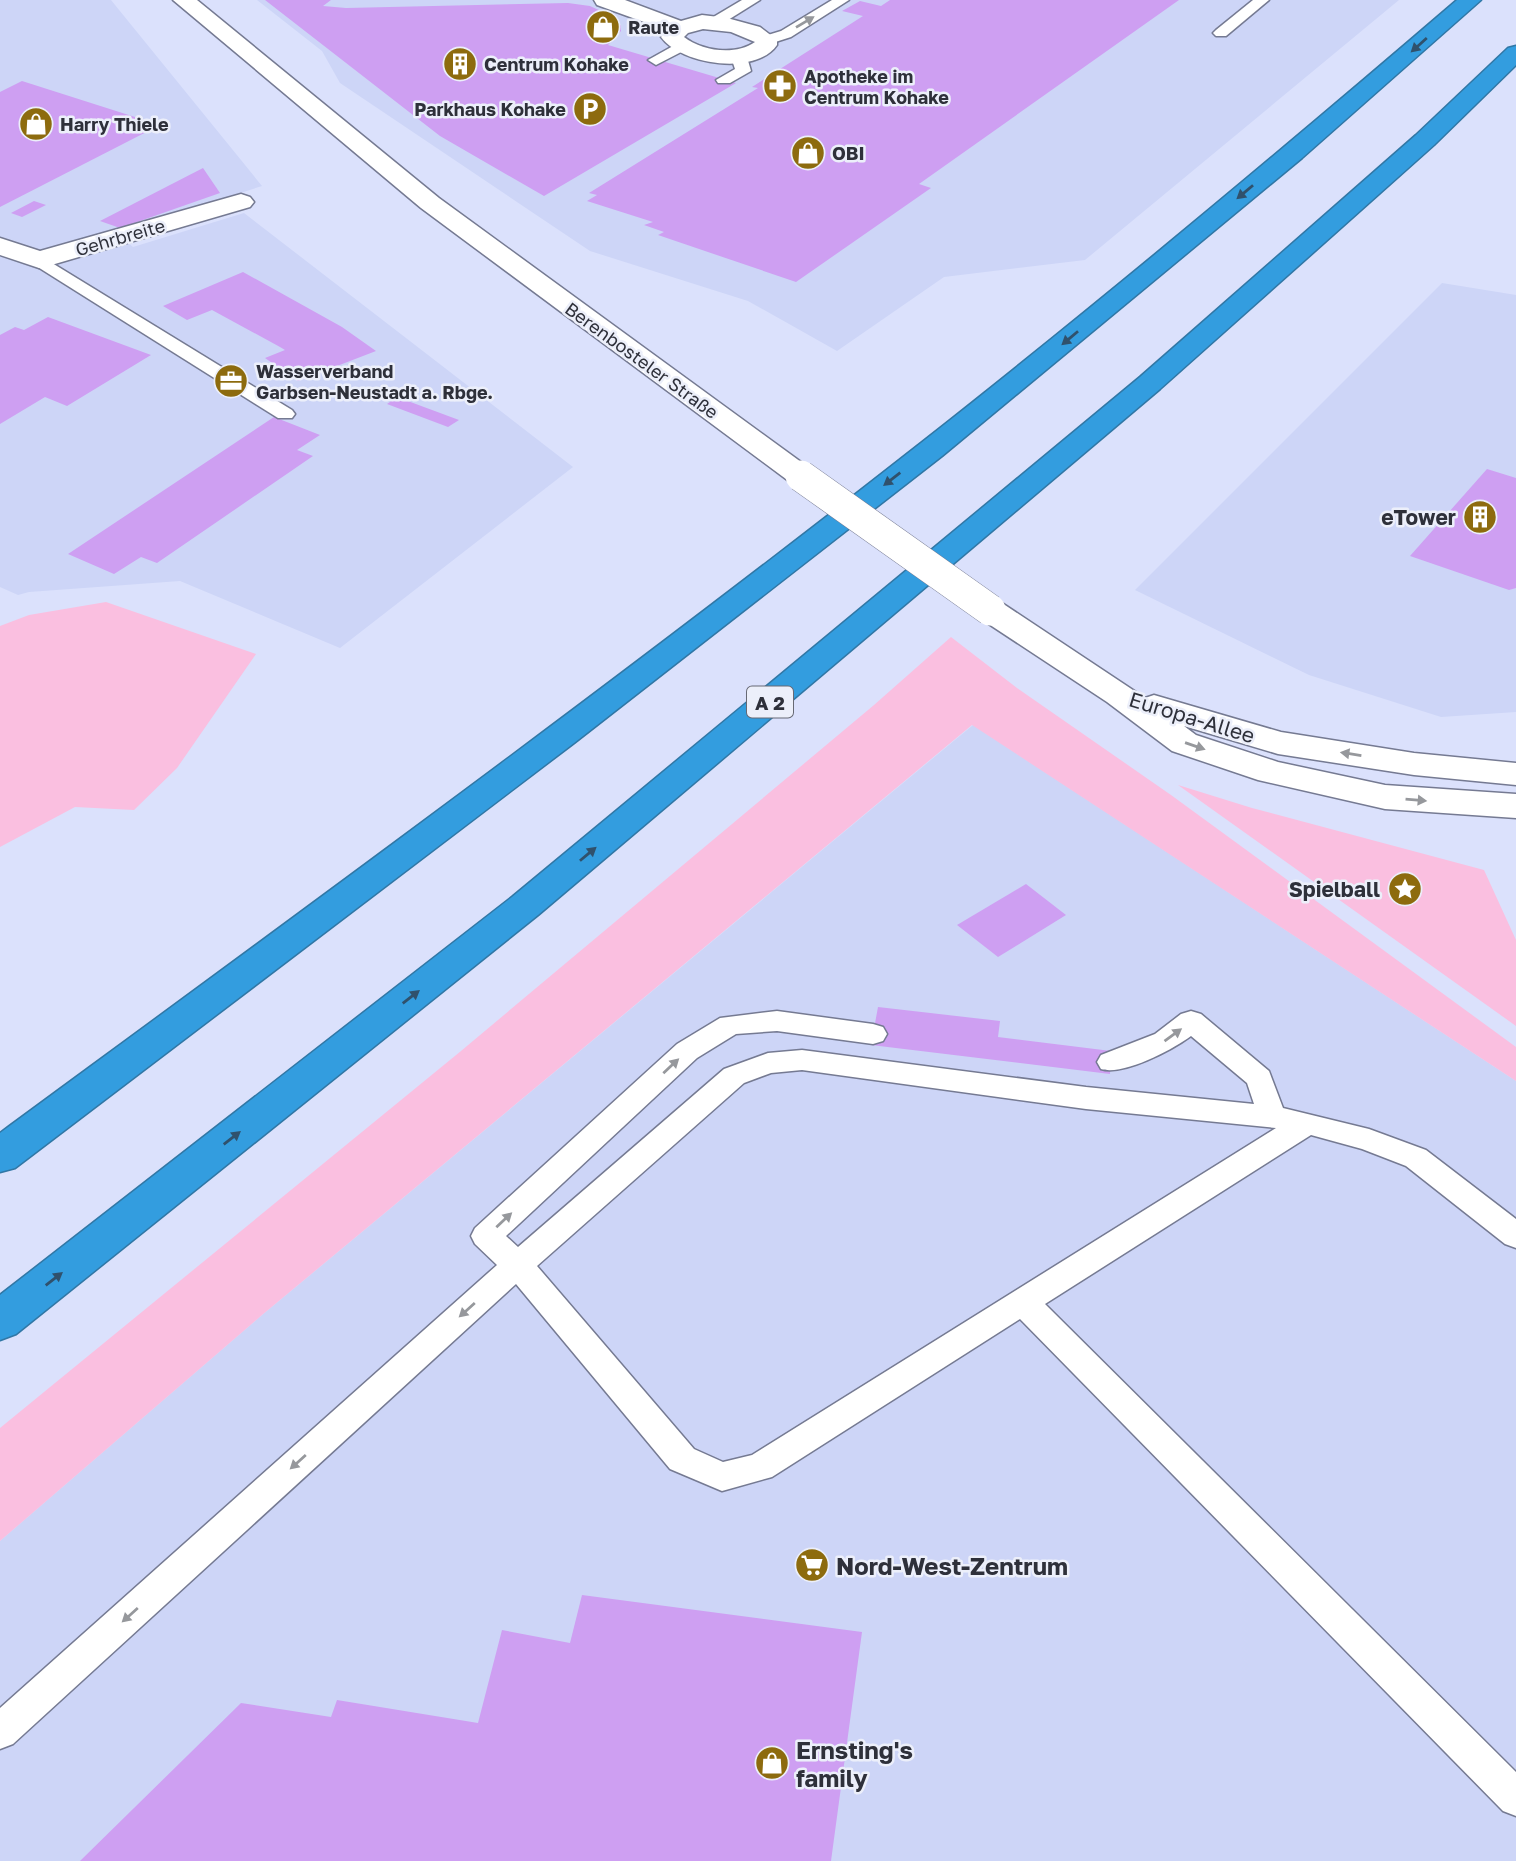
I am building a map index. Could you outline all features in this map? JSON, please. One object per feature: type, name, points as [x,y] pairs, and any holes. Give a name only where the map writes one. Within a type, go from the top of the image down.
[{"type":"highway","points":[[0,1156],[563,736],[1038,365],[1370,88],[1470,0]]},
{"type":"highway","name":"A 2","points":[[0,1321],[557,880],[1150,383],[1425,140],[1516,53]]},
{"type":"street","name":"Berenbosteler Straße","points":[[184,0],[430,204],[801,476],[990,610],[1119,695]]},
{"type":"street","points":[[605,0],[719,56],[739,57],[757,53],[766,45],[766,40],[758,34],[715,22],[702,22],[681,37]]},
{"type":"street","name":"Gehrbreite","points":[[39,260],[241,202]]},
{"type":"street","points":[[0,246],[39,260]]},
{"type":"street","name":"Europa-Allee","points":[[1119,695],[1278,743],[1414,764],[1516,774]]},
{"type":"street","name":"Europa-Allee","points":[[1119,695],[1184,743],[1271,772],[1385,797],[1516,806]]},
{"type":"lane","points":[[715,22],[752,0]]},
{"type":"lane","points":[[766,40],[786,34],[842,0]]},
{"type":"lane","points":[[1221,33],[1262,0]]},
{"type":"lane","points":[[656,60],[681,37]]},
{"type":"lane","points":[[724,80],[743,71],[739,57]]},
{"type":"lane","points":[[39,260],[285,414]]},
{"type":"lane","points":[[873,1034],[777,1021],[730,1025],[687,1051],[486,1236],[519,1266],[682,1459],[722,1478],[760,1467],[1307,1123]]},
{"type":"lane","points":[[1111,1062],[1165,1041],[1191,1021],[1259,1078],[1272,1117]]},
{"type":"lane","points":[[0,1732],[451,1324],[734,1076],[768,1063],[802,1060],[1072,1097],[1272,1117],[1307,1123],[1369,1140],[1416,1158],[1516,1236]]},
{"type":"lane","points":[[1023,1302],[1516,1798]]},
{"type":"shaded area","name":"Wasserverband Garbsen-Neustadt a. Rbge.","points":[[0,0],[111,0],[262,186],[116,233],[133,247],[244,213],[573,467],[340,648],[180,581],[18,595],[0,587]]},
{"type":"shaded area","name":"Centrum Kohake","points":[[257,0],[1399,0],[1085,260],[944,277],[837,351],[748,301],[590,251],[340,83],[322,51]]},
{"type":"shaded area","points":[[1442,283],[1516,295],[1516,712],[1441,717],[1309,675],[1135,590]]},
{"type":"shaded area","points":[[106,602],[256,654],[177,768],[134,810],[75,807],[0,847],[0,626],[29,615]]},
{"type":"shaded area","points":[[951,637],[1017,688],[1171,795],[1516,1047],[1516,1081],[972,725],[262,1315],[0,1541],[0,1428],[461,1051],[874,705]]},
{"type":"shaded area","points":[[973,725],[1516,1081],[1516,1861],[0,1861],[0,1541],[262,1315]]},
{"type":"shaded area","points":[[1178,785],[1252,808],[1484,870],[1516,940],[1516,1026]]},
{"type":"building","points":[[265,0],[331,0],[323,6],[346,8],[568,3],[590,6],[614,17],[621,26],[621,31],[608,45],[736,83],[544,196],[440,136]]},
{"type":"building","name":"OBI","points":[[890,0],[1179,0],[919,184],[931,188],[796,282],[658,235],[664,232],[644,225],[653,222],[587,201],[597,195],[589,193],[758,88],[752,87],[863,16],[842,11],[860,1],[881,6]]},
{"type":"building","points":[[22,81],[160,125],[0,207],[0,92]]},
{"type":"building","points":[[203,168],[220,193],[120,228],[100,221]]},
{"type":"building","points":[[34,201],[46,205],[22,217],[11,213]]},
{"type":"building","points":[[243,272],[342,327],[376,351],[298,381],[265,358],[285,350],[280,347],[212,310],[187,320],[163,306]]},
{"type":"building","points":[[48,317],[151,355],[67,406],[45,397],[0,424],[0,335],[15,327],[24,330]]},
{"type":"building","points":[[397,397],[459,420],[448,427],[387,404]]},
{"type":"building","points":[[274,417],[320,435],[297,450],[313,456],[157,563],[141,557],[114,574],[68,554]]},
{"type":"building","name":"eTower","points":[[1487,469],[1516,478],[1516,588],[1509,590],[1410,556]]},
{"type":"building","points":[[1026,884],[1066,915],[998,957],[957,925]]},
{"type":"building","points":[[878,1007],[1000,1021],[998,1037],[1111,1051],[1110,1074],[871,1045]]},
{"type":"building","points":[[582,1595],[862,1632],[831,1861],[80,1861],[241,1703],[331,1717],[337,1700],[478,1723],[502,1630],[570,1643]]},
{"type":"place","name":"Raute","points":[[603,27]]},
{"type":"place","name":"Centrum Kohake","points":[[460,64]]},
{"type":"place","name":"Apotheke im Centrum Kohake","points":[[780,86]]},
{"type":"place","name":"Parkhaus Kohake","points":[[590,109]]},
{"type":"place","name":"Harry Thiele","points":[[36,124]]},
{"type":"place","name":"OBI","points":[[808,153]]},
{"type":"place","name":"Wasserverband Garbsen-Neustadt a. Rbge.","points":[[231,381]]},
{"type":"place","name":"eTower","points":[[1480,517]]},
{"type":"place","name":"Spielball","points":[[1405,889]]},
{"type":"place","name":"Nord-West-Zentrum","points":[[812,1565]]},
{"type":"place","name":"Ernsting's family","points":[[772,1763]]}]
